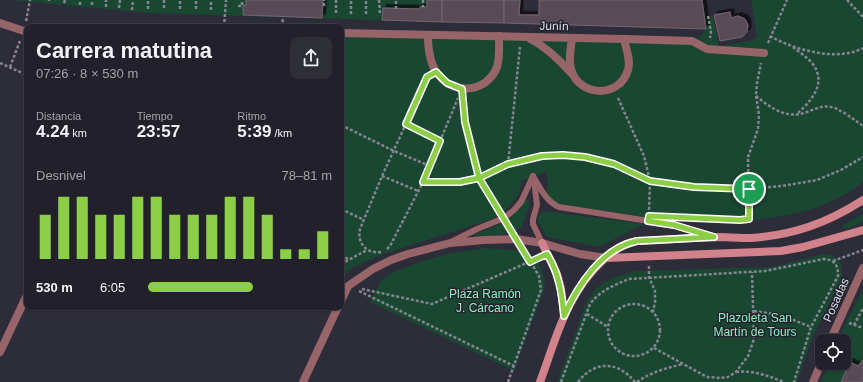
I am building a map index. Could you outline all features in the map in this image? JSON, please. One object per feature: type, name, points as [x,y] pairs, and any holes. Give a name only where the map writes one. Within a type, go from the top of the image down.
[{"type":"main road","points":[[540,382],[564,316],[578,288],[588,275],[606,258],[625,244],[637,241],[714,237],[750,238],[784,234],[801,230],[832,218],[863,200]]},
{"type":"main road","points":[[606,258],[782,251],[803,247],[863,230]]},
{"type":"main road","points":[[542,243],[559,281],[564,316]]},
{"type":"street","points":[[0,23],[24,32]]},
{"type":"street","name":"Junín","points":[[344,32],[692,41],[707,49],[764,53]]},
{"type":"street","points":[[428,35],[430,54],[436,72],[447,83],[462,89],[481,85],[492,75],[497,66],[500,54],[499,36]]},
{"type":"street","points":[[524,37],[550,51],[560,60],[580,84],[588,89],[598,91],[614,87],[624,78],[628,70],[629,60],[624,40]]},
{"type":"street","points":[[572,38],[570,67],[574,76]]},
{"type":"street","points":[[344,284],[391,260],[430,247],[450,243],[516,239],[542,243],[580,254],[606,258]]},
{"type":"street","name":"Posadas","points":[[833,334],[863,268]]},
{"type":"street","points":[[0,352],[24,301]]},
{"type":"street","points":[[303,382],[337,310]]},
{"type":"street","points":[[813,382],[818,370]]},
{"type":"lane","points":[[450,243],[477,229],[504,218],[514,210],[522,202],[533,176]]},
{"type":"lane","points":[[533,176],[546,198],[558,207],[674,225],[714,237]]},
{"type":"lane","points":[[533,176],[537,205],[533,224],[542,243]]},
{"type":"path","points":[[27,24],[30,0]]},
{"type":"path","points":[[80,0],[80,5]]},
{"type":"path","points":[[92,0],[92,5]]},
{"type":"path","points":[[106,0],[106,7]]},
{"type":"path","points":[[120,0],[120,8]]},
{"type":"path","points":[[132,10],[133,0]]},
{"type":"path","points":[[148,0],[148,9]]},
{"type":"path","points":[[164,0],[164,8]]},
{"type":"path","points":[[180,0],[180,9]]},
{"type":"path","points":[[196,0],[196,9]]},
{"type":"path","points":[[211,0],[211,10]]},
{"type":"path","points":[[224,24],[226,0]]},
{"type":"path","points":[[238,6],[242,6],[242,0]]},
{"type":"path","points":[[324,0],[324,6]]},
{"type":"path","points":[[336,0],[336,14]]},
{"type":"path","points":[[351,0],[351,14]]},
{"type":"path","points":[[366,0],[366,14]]},
{"type":"path","points":[[380,0],[380,14]]},
{"type":"path","points":[[396,0],[396,9]]},
{"type":"path","points":[[423,0],[423,7]]},
{"type":"path","points":[[687,218],[749,219],[748,157],[758,129],[759,115],[756,95],[757,83],[764,53],[770,36],[787,0]]},
{"type":"path","points":[[847,0],[863,17]]},
{"type":"path","points":[[707,49],[711,32],[708,16]]},
{"type":"path","points":[[282,24],[283,17]]},
{"type":"path","points":[[770,36],[791,46],[824,53],[840,54],[855,52],[863,48]]},
{"type":"path","points":[[10,67],[24,37]]},
{"type":"path","points":[[508,164],[524,37]]},
{"type":"path","points":[[791,46],[812,64],[816,71],[818,80],[814,97],[796,114]]},
{"type":"path","points":[[0,63],[24,74]]},
{"type":"path","points":[[436,72],[427,77],[382,176],[364,220],[359,234],[362,245],[368,250],[379,252],[390,246],[423,182],[462,89]]},
{"type":"path","points":[[614,87],[644,156],[650,181],[648,221]]},
{"type":"path","points":[[462,89],[465,122],[479,178],[504,218]]},
{"type":"path","points":[[756,95],[780,112],[789,114],[802,114],[824,106],[834,107],[863,126]]},
{"type":"path","points":[[406,124],[440,141]]},
{"type":"path","points":[[344,126],[394,151],[430,166]]},
{"type":"path","points":[[423,182],[460,182],[479,178],[508,164],[542,156],[563,155],[585,157],[614,164],[650,181],[694,187],[749,189],[782,186],[817,180],[841,170],[863,157]]},
{"type":"path","points":[[382,176],[418,191]]},
{"type":"path","points":[[344,210],[364,220]]},
{"type":"path","points":[[508,382],[541,290],[538,276],[516,239]]},
{"type":"path","points":[[344,262],[368,250]]},
{"type":"path","points":[[562,382],[590,304],[597,295],[611,286],[629,278],[752,272],[780,269],[824,259],[833,261],[863,250]]},
{"type":"path","points":[[344,284],[432,304],[547,254]]},
{"type":"path","points":[[344,257],[348,259]]},
{"type":"path","points":[[794,382],[811,327],[838,276],[838,269],[833,261]]},
{"type":"path","points":[[654,348],[707,377],[728,377],[736,372],[746,360],[752,349],[754,339],[752,272]]},
{"type":"path","points":[[650,277],[655,292],[653,312]]},
{"type":"path","points":[[344,284],[514,366]]},
{"type":"path","points":[[632,304],[641,305],[653,312],[659,323],[661,332],[659,340],[654,348],[640,356],[623,354],[616,349],[611,343],[608,327],[614,315],[624,306],[632,304]]},
{"type":"path","points":[[854,325],[863,308]]},
{"type":"path","points":[[754,311],[781,315],[811,327]]},
{"type":"path","points":[[587,314],[608,327]]},
{"type":"path","points":[[578,382],[592,369],[602,366],[612,366],[622,369],[636,382],[646,376],[683,364]]},
{"type":"path","points":[[736,372],[755,372],[784,382]]},
{"type":"green space","points":[[12,0],[442,0],[442,22],[147,13]]},
{"type":"green space","points":[[751,0],[863,0],[863,182],[841,196],[817,207],[763,219],[706,222],[679,221],[630,216],[555,203],[546,192],[548,184],[546,172],[522,181],[521,187],[512,203],[503,212],[492,219],[381,255],[354,267],[344,275],[344,33],[692,41],[703,34],[706,26],[705,17],[713,16],[719,47],[753,40],[757,37]]},
{"type":"green space","points":[[526,199],[529,200],[530,204],[521,228],[497,235],[472,235],[496,226],[509,218],[521,207]]},
{"type":"green space","points":[[544,211],[644,224],[599,247],[547,237],[538,222],[538,216]]},
{"type":"green space","points":[[863,214],[863,221],[847,229],[843,228],[845,224]]},
{"type":"green space","name":"Plaza Ramón J. Cárcano","points":[[485,248],[507,249],[526,254],[533,258],[539,265],[543,274],[545,287],[514,371],[370,302],[381,280],[392,273],[422,261],[452,253]]},
{"type":"green space","name":"Plazoleta San Martín de Tours","points":[[823,254],[833,256],[840,261],[842,269],[841,280],[813,336],[797,382],[557,382],[585,305],[595,289],[610,279],[636,271],[773,267]]},
{"type":"green space","points":[[863,290],[863,382],[821,382],[826,370],[851,370],[851,334],[841,334]]},
{"type":"building","points":[[246,0],[323,0],[322,18],[243,15],[243,5],[246,5]]},
{"type":"building","points":[[427,0],[442,0],[442,22],[382,20],[383,8],[420,9],[420,7],[427,7]]},
{"type":"building","points":[[442,0],[504,0],[504,23],[442,22]]},
{"type":"building","points":[[504,0],[520,0],[519,15],[539,15],[539,0],[702,0],[706,29],[504,23]]},
{"type":"building","points":[[730,12],[731,18],[738,16],[745,19],[748,25],[747,32],[742,37],[720,41],[714,15]]},
{"type":"building","points":[[863,360],[863,382],[841,382],[846,370],[851,370],[851,362],[858,366]]},
{"type":"route","points":[[749,189],[694,187],[650,181],[614,164],[585,157],[563,155],[542,156],[508,164],[479,178],[460,182],[423,182],[440,141],[406,124],[427,77],[436,72],[447,83],[462,89],[465,122],[479,178],[530,262],[547,254],[550,258],[557,274],[561,289],[564,316],[578,288],[588,275],[614,251],[625,244],[637,241],[714,237],[674,225],[648,221],[649,216],[740,220],[749,219],[749,189]]}]
